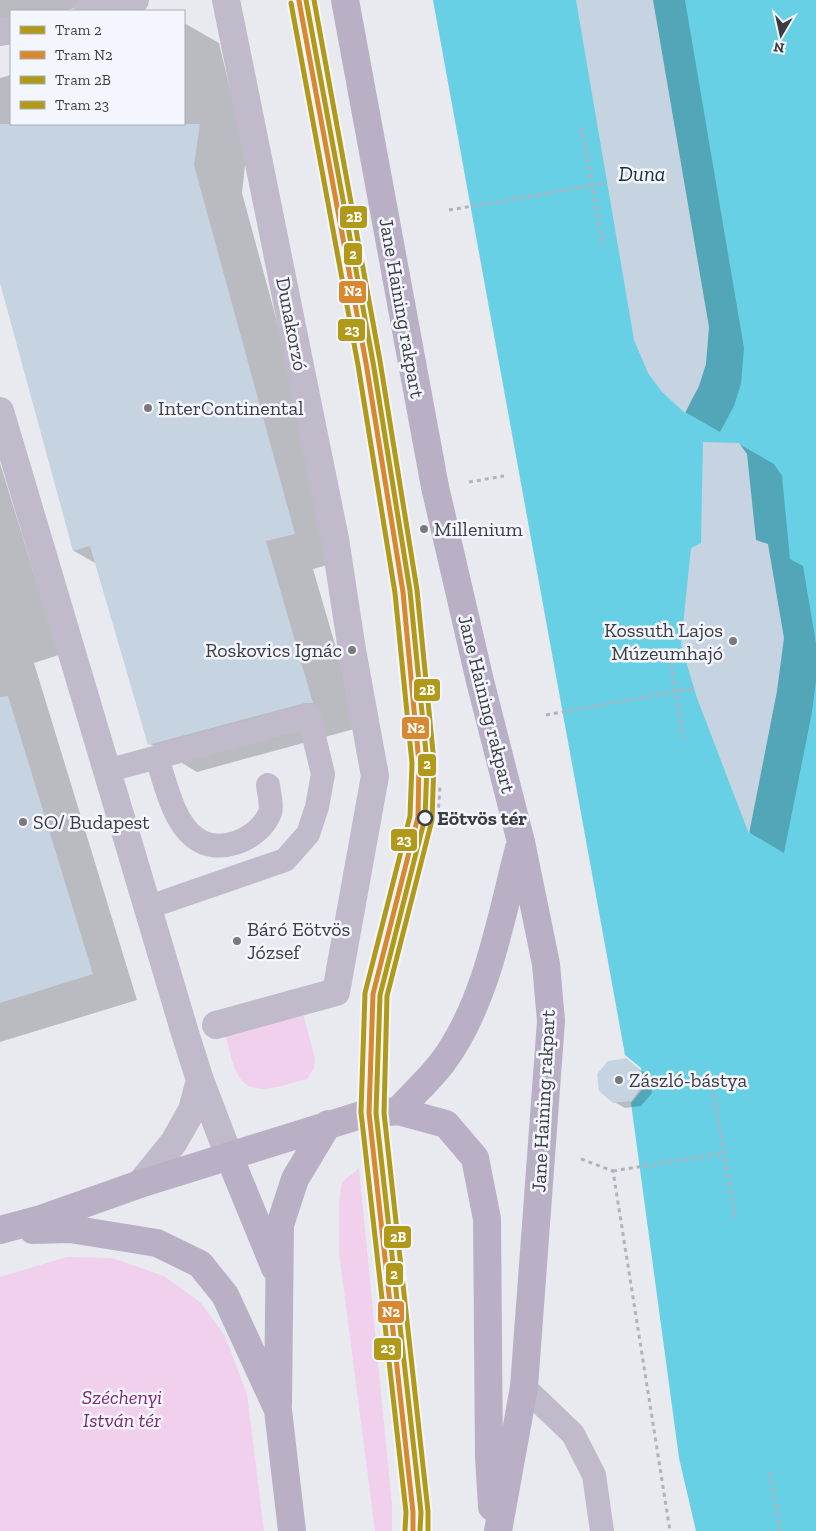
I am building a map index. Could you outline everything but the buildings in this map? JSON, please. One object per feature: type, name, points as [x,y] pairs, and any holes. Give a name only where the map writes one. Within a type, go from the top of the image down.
[{"type":"main road","name":"Jane Haining rakpart","points":[[345,0],[435,487],[480,681],[521,842],[546,964],[550,1021],[524,1387],[498,1531]]},
{"type":"main road","points":[[398,1111],[442,1063],[465,1025],[483,983],[521,842]]},
{"type":"main road","points":[[0,1231],[41,1219],[140,1184],[361,1115],[398,1111],[446,1124],[475,1158],[487,1219],[489,1457],[493,1531]]},
{"type":"main road","points":[[292,1531],[278,1410],[280,1225],[295,1178],[328,1124]]},
{"type":"main road","points":[[229,1156],[279,1279]]},
{"type":"main road","points":[[0,1231],[70,1230],[158,1243],[200,1264],[225,1295],[278,1410]]},
{"type":"street","points":[[92,10],[135,0]]},
{"type":"street","name":"Dunakorzó","points":[[226,0],[335,539],[352,650],[375,776]]},
{"type":"street","points":[[0,411],[146,908],[200,1080],[229,1156]]},
{"type":"street","points":[[216,1024],[336,992],[375,776]]},
{"type":"street","points":[[140,1184],[174,1142],[192,1110],[200,1080]]},
{"type":"lane","points":[[106,771],[309,716],[323,774],[317,807],[308,834],[285,860],[146,908]]},
{"type":"lane","points":[[157,758],[180,821],[194,838],[214,846],[235,844],[256,832],[270,815],[268,785]]},
{"type":"lane","points":[[524,1387],[574,1434],[594,1475],[602,1531]]},
{"type":"path","points":[[582,127],[603,247]]},
{"type":"path","points":[[449,210],[607,183]]},
{"type":"path","points":[[669,649],[683,738]]},
{"type":"path","points":[[546,715],[694,688]]},
{"type":"path","points":[[375,776],[440,786],[438,814]]},
{"type":"path","points":[[713,1087],[735,1218]]},
{"type":"path","points":[[581,1159],[613,1171],[725,1153]]},
{"type":"path","points":[[613,1171],[670,1531]]},
{"type":"path","points":[[770,1473],[780,1531]]},
{"type":"green space","points":[[303,1014],[315,1058],[314,1068],[307,1079],[279,1087],[259,1089],[243,1082],[233,1064],[226,1036]]},
{"type":"green space","points":[[359,1168],[392,1505],[392,1531],[375,1531],[339,1252],[339,1202],[342,1182]]},
{"type":"green space","name":"Széchenyi István tér","points":[[67,1257],[112,1258],[164,1276],[200,1302],[225,1336],[247,1394],[264,1531],[0,1531],[0,1277]]},
{"type":"water","name":"Duna","points":[[433,0],[816,0],[816,1531],[696,1531],[679,1458],[631,1103],[644,1087],[641,1068],[625,1055]]},
{"type":"tram line","name":"2","points":[[306,0],[373,362],[410,591],[427,763],[425,818],[380,995],[376,1113],[421,1512],[420,1531]]},
{"type":"tram line","name":"2B","points":[[314,0],[380,361],[417,590],[434,762],[432,820],[387,996],[384,1113],[428,1511],[428,1531]]},
{"type":"tram line","name":"N2","points":[[299,1],[366,363],[403,592],[419,763],[418,817],[373,994],[369,1113],[413,1512],[413,1531]]},
{"type":"tram line","name":"23","points":[[291,3],[358,365],[395,593],[412,763],[410,816],[365,993],[361,1112],[406,1512],[405,1530]]},
{"type":"place","name":"InterContinental","points":[[148,408]]},
{"type":"place","name":"Millenium","points":[[424,529]]},
{"type":"place","name":"Kossuth Lajos Múzeumhajó","points":[[733,641]]},
{"type":"place","name":"Roskovics Ignác","points":[[352,650]]},
{"type":"place","name":"Eötvös tér","points":[[425,818]]},
{"type":"place","name":"SO/ Budapest","points":[[23,822]]},
{"type":"place","name":"Báró Eötvös József","points":[[237,941]]},
{"type":"place","name":"Zászló-bástya","points":[[619,1080]]}]
